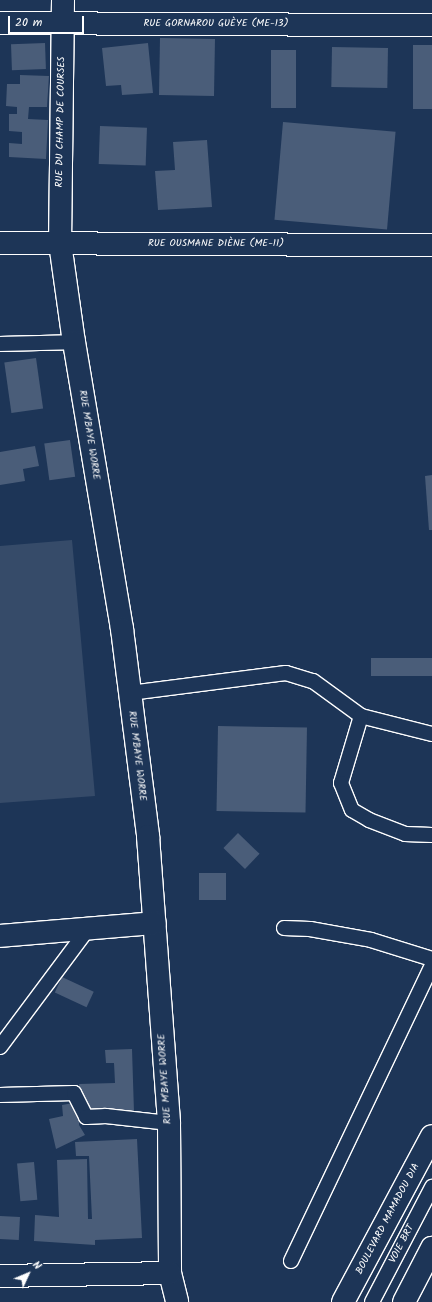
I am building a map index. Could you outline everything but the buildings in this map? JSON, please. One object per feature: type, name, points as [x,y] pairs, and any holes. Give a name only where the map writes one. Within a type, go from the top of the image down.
[{"type":"street","name":"RUE DU CHAMP DE COURSES","points":[[60,243],[63,0]]},
{"type":"street","name":"RUE GORNAROU GUÈYE (ME-13)","points":[[0,23],[432,25]]},
{"type":"street","name":"RUE OUSMANE DIÈNE (ME-11)","points":[[0,243],[432,245]]},
{"type":"street","name":"RUE M'BAYE WORRE","points":[[60,243],[74,342],[122,628],[148,836],[169,1123],[170,1273],[177,1302]]},
{"type":"street","points":[[0,936],[154,923]]},
{"type":"street","name":"BOULEVARD MAMADOU DIA","points":[[343,1302],[432,1136]]},
{"type":"street","points":[[404,1302],[432,1248]]},
{"type":"street","points":[[0,1276],[170,1273]]},
{"type":"lane","points":[[0,344],[74,342]]},
{"type":"lane","points":[[130,693],[286,673],[313,681],[361,716],[432,734]]},
{"type":"lane","points":[[361,716],[340,783],[352,810],[369,820],[405,834],[432,835]]},
{"type":"lane","points":[[284,928],[310,929],[371,940],[432,958]]},
{"type":"lane","points":[[0,1046],[88,929]]},
{"type":"lane","points":[[291,1261],[432,966]]},
{"type":"lane","points":[[0,1095],[74,1093],[86,1117],[106,1116],[169,1123]]},
{"type":"lane","name":"VOIE BRT","points":[[372,1302],[432,1187]]},
{"type":"shaded area","points":[[72,540],[95,796],[0,803],[0,546]]}]
